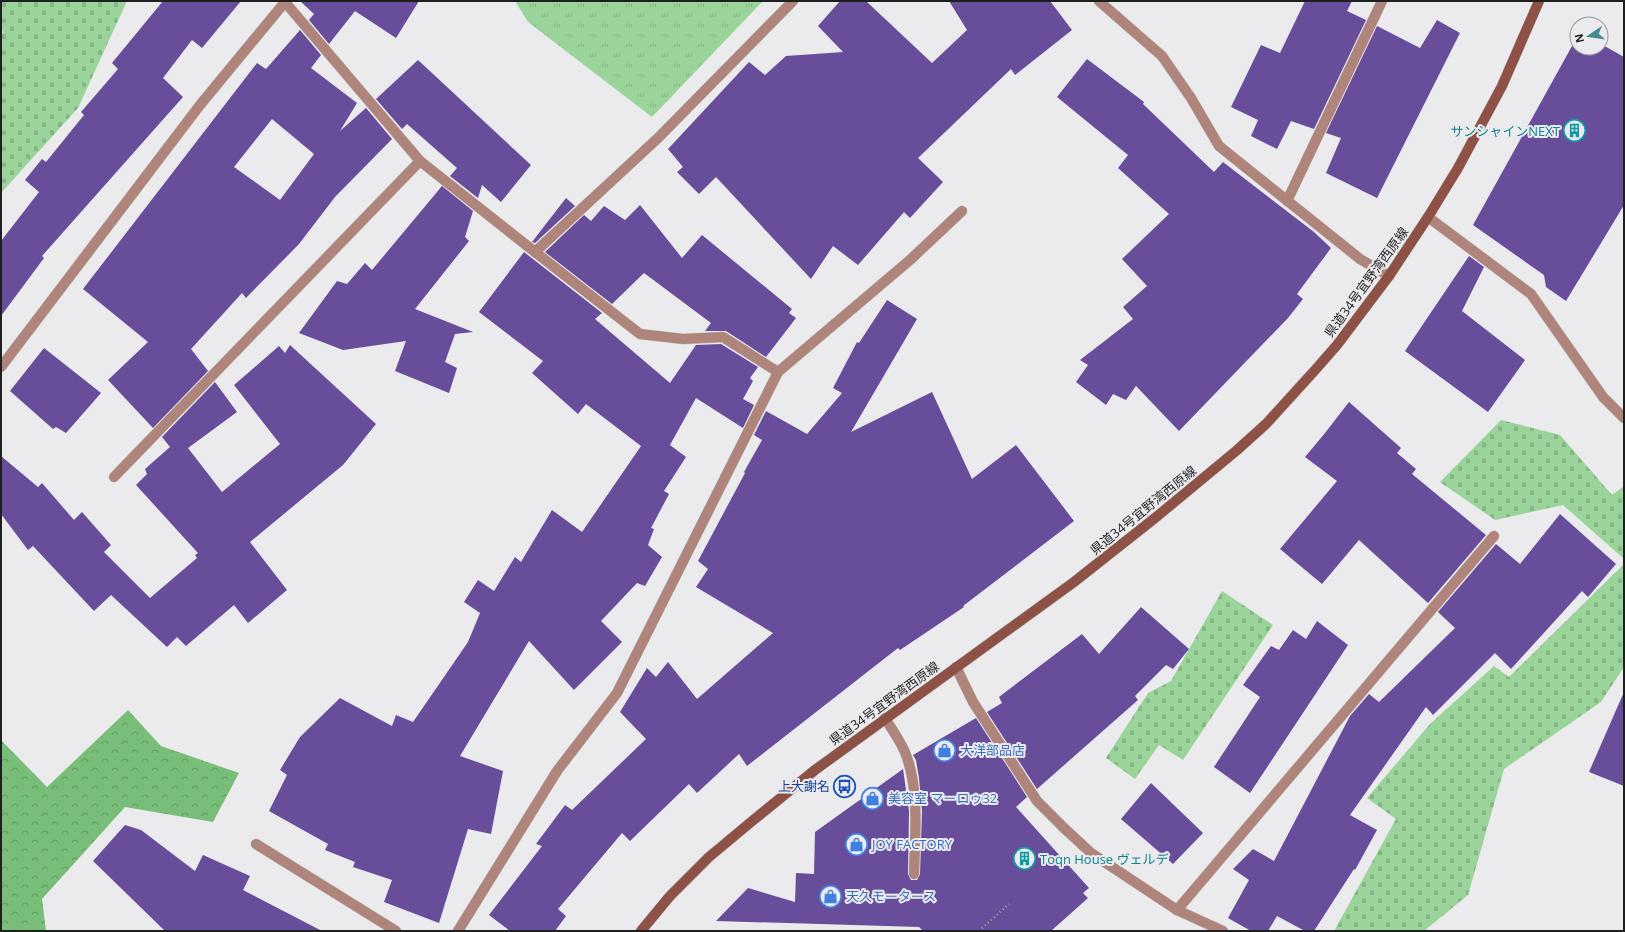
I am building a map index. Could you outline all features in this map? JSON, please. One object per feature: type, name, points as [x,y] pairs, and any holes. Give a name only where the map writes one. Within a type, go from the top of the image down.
[{"type":"main road","name":"県道34号宜野湾西原線","points":[[641,931],[670,896],[709,857],[815,770],[1074,582],[1156,518],[1266,424],[1316,369],[1389,276],[1428,218],[1458,168],[1502,86],[1539,1]]},
{"type":"street","points":[[535,252],[658,138],[793,1]]},
{"type":"street","points":[[1099,1],[1162,56],[1192,98],[1219,146],[1360,259],[1389,276]]},
{"type":"street","points":[[1286,201],[1382,1]]},
{"type":"street","points":[[1,367],[200,105],[285,2],[420,162],[640,334],[683,338],[723,337],[778,372]]},
{"type":"street","points":[[114,478],[420,162]]},
{"type":"street","points":[[458,931],[557,772],[617,693],[778,372],[910,260],[962,211]]},
{"type":"street","points":[[1428,218],[1531,294],[1603,396],[1624,418]]},
{"type":"street","points":[[1178,910],[1494,536]]},
{"type":"street","points":[[956,667],[973,702],[1038,801],[1064,828],[1091,853],[1178,910],[1223,931]]},
{"type":"street","points":[[885,718],[904,749],[909,764],[916,807],[914,874]]},
{"type":"street","points":[[256,844],[396,931]]},
{"type":"path","points":[[979,931],[1009,904]]},
{"type":"green space","points":[[1,1],[127,1],[78,108],[1,193],[1,35],[3,33],[1,25]]},
{"type":"green space","points":[[515,1],[763,1],[652,117],[528,22]]},
{"type":"green space","points":[[1501,420],[1560,435],[1612,495],[1624,486],[1624,559],[1563,505],[1495,520],[1440,482]]},
{"type":"green space","points":[[1624,564],[1624,667],[1601,702],[1504,769],[1468,895],[1424,931],[1334,931],[1396,819],[1367,798],[1430,724],[1494,666],[1509,677]]},
{"type":"green space","points":[[1222,591],[1273,625],[1183,760],[1159,745],[1135,779],[1106,758],[1148,693],[1171,681]]},
{"type":"green space","points":[[128,710],[161,746],[239,773],[213,822],[125,807],[42,899],[46,931],[1,931],[1,740],[47,787]]},
{"type":"building","points":[[163,1],[241,1],[202,48],[192,40],[163,78],[183,97],[42,256],[44,258],[1,316],[1,241],[39,192],[25,180],[42,159],[46,162],[84,115],[81,112],[118,69],[112,63]]},
{"type":"building","points":[[300,1],[419,1],[396,38],[355,11],[329,44],[309,20],[314,14]]},
{"type":"building","points":[[840,1],[866,1],[932,63],[967,30],[949,1],[1050,1],[1072,30],[1015,75],[1011,69],[918,158],[943,182],[910,218],[904,212],[858,265],[833,246],[811,279],[716,177],[699,194],[677,172],[683,167],[668,149],[749,62],[765,75],[786,56],[843,52],[818,26]]},
{"type":"building","points":[[1305,1],[1352,1],[1347,11],[1366,20],[1314,129],[1291,121],[1277,149],[1251,136],[1258,120],[1231,107],[1261,45],[1280,53]]},
{"type":"building","points":[[1437,20],[1460,33],[1377,198],[1326,173],[1341,138],[1326,133],[1377,26],[1420,48]]},
{"type":"building","points":[[300,30],[321,55],[311,68],[357,103],[340,131],[366,108],[392,139],[335,197],[299,244],[246,298],[242,293],[191,349],[208,371],[153,428],[108,380],[148,342],[83,289],[257,63],[266,69]],"holes":[[[272,119],[314,154],[280,200],[234,167]]]},
{"type":"building","name":"サンシャインNEXT","points":[[1609,49],[1624,57],[1624,205],[1566,301],[1546,287],[1544,275],[1473,225],[1569,51],[1569,56],[1609,56]]},
{"type":"building","points":[[1087,59],[1144,102],[1143,104],[1214,172],[1223,162],[1314,232],[1331,248],[1297,294],[1303,299],[1288,318],[1179,431],[1136,386],[1126,400],[1113,394],[1106,405],[1076,382],[1088,365],[1080,360],[1133,319],[1123,307],[1147,286],[1122,259],[1169,214],[1118,168],[1128,155],[1057,97]]},
{"type":"building","points":[[418,60],[531,165],[501,202],[482,185],[478,198],[450,176],[457,168],[407,124],[402,129],[376,99]]},
{"type":"building","points":[[442,186],[473,211],[465,237],[469,241],[415,309],[473,332],[455,334],[445,362],[457,368],[449,393],[395,371],[406,341],[343,350],[299,333],[337,281],[347,284],[365,263],[372,270]]},
{"type":"building","points":[[566,198],[575,206],[535,243],[532,242]]},
{"type":"building","points":[[640,205],[682,258],[702,235],[792,309],[789,313],[796,318],[766,357],[726,331],[705,331],[711,323],[644,273],[612,304],[545,252],[584,215],[591,221],[604,206],[625,220]]},
{"type":"building","points":[[524,252],[602,313],[595,319],[670,383],[696,345],[721,344],[758,367],[750,378],[753,381],[743,399],[754,405],[743,428],[696,398],[670,445],[686,457],[664,491],[669,494],[651,528],[654,529],[648,545],[662,557],[645,586],[637,583],[601,621],[622,642],[574,690],[529,641],[460,756],[503,771],[491,834],[468,829],[439,923],[384,902],[392,880],[353,867],[355,862],[325,850],[328,844],[269,811],[287,775],[280,770],[300,737],[340,698],[392,726],[396,715],[413,722],[468,642],[480,613],[464,602],[478,580],[494,591],[515,557],[521,562],[552,510],[582,532],[641,446],[586,404],[578,414],[532,373],[543,361],[479,312]]},
{"type":"building","points":[[1469,256],[1484,267],[1462,311],[1525,360],[1488,412],[1405,351]]},
{"type":"building","points":[[887,300],[917,319],[851,432],[932,392],[972,479],[1016,445],[1074,521],[963,606],[964,607],[900,650],[898,648],[747,766],[739,754],[697,793],[689,784],[630,841],[622,833],[558,909],[566,916],[555,931],[510,931],[489,915],[542,846],[536,844],[565,805],[572,810],[646,739],[620,712],[647,668],[656,677],[668,662],[697,699],[773,633],[696,587],[708,569],[698,561],[762,440],[754,435],[766,411],[807,434],[842,393],[833,388],[857,342],[859,343]]},
{"type":"building","points":[[290,345],[376,424],[343,465],[250,542],[287,590],[248,623],[234,605],[186,646],[177,637],[167,647],[111,595],[94,611],[33,546],[28,550],[1,514],[1,456],[38,487],[42,483],[74,520],[82,512],[111,545],[104,552],[150,598],[197,558],[195,555],[198,553],[136,485],[147,474],[145,469],[170,447],[162,437],[215,382],[237,412],[188,448],[222,492],[280,444],[234,385],[279,346],[285,353]]},
{"type":"building","points":[[44,348],[101,393],[66,433],[56,427],[53,429],[10,391]]},
{"type":"building","points":[[1349,402],[1401,448],[1397,453],[1416,469],[1412,474],[1486,535],[1428,603],[1359,540],[1322,584],[1280,549],[1337,481],[1305,457]]},
{"type":"building","points":[[1560,514],[1616,564],[1588,597],[1582,591],[1511,669],[1495,653],[1433,715],[1426,707],[1350,815],[1377,830],[1355,870],[1354,869],[1314,931],[1305,931],[1277,916],[1268,931],[1251,931],[1228,918],[1249,880],[1233,869],[1253,849],[1274,861],[1350,716],[1369,694],[1379,702],[1455,628],[1438,612],[1496,544],[1520,564]]},
{"type":"building","points":[[1141,607],[1189,649],[1173,669],[1166,665],[1135,696],[1138,700],[1037,789],[987,712],[1002,703],[999,697],[1082,634],[1099,654]]},
{"type":"building","points":[[1317,621],[1348,645],[1250,793],[1214,767],[1260,697],[1243,685],[1271,646],[1279,650],[1293,630],[1306,639]]},
{"type":"building","points":[[1624,692],[1624,786],[1589,772]]},
{"type":"building","points":[[976,718],[1027,797],[1016,807],[1089,888],[1083,893],[1088,898],[1051,931],[923,931],[919,927],[716,921],[748,888],[795,902],[796,873],[814,874],[815,832],[903,769],[909,811],[908,874],[911,880],[917,880],[920,874],[922,811],[919,778],[916,760],[913,755]]},
{"type":"building","points":[[1151,783],[1203,833],[1173,864],[1121,819]]},
{"type":"building","points":[[125,825],[141,830],[195,871],[203,855],[250,876],[243,890],[322,931],[165,931],[93,861]]},
{"type":"place","name":"サンシャインNEXT","points":[[1575,131]]},
{"type":"place","name":"大洋部品店","points":[[945,750]]},
{"type":"place","name":"上大謝名","points":[[845,786]]},
{"type":"place","name":"美容室 マーロゥ32","points":[[872,798]]},
{"type":"place","name":"JOY FACTORY","points":[[857,844]]},
{"type":"place","name":"Toqn House ヴェルデ","points":[[1025,859]]},
{"type":"place","name":"天久モータース","points":[[830,896]]}]
